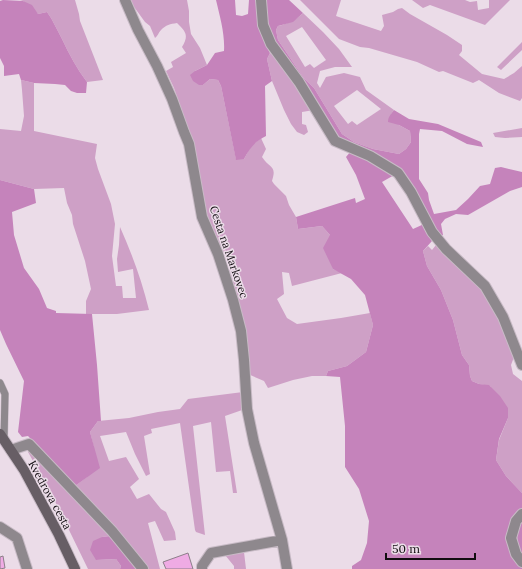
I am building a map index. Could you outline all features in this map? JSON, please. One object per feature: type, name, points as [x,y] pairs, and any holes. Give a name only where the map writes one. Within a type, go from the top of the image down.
[{"type":"street","name":"Cesta na Markovec","points":[[125,0],[172,99],[189,144],[202,217],[218,254],[233,300],[241,331],[247,409],[254,443],[282,540],[287,569]]},
{"type":"street","points":[[261,0],[263,26],[271,44],[298,82],[335,141],[370,156],[398,173],[411,192],[432,232],[446,249],[485,286],[503,317],[522,366]]},
{"type":"street","name":"Kvedrova cesta","points":[[2,437],[24,470],[75,569]]},
{"type":"street","points":[[11,450],[29,444],[112,531],[143,569]]},
{"type":"street","points":[[522,514],[516,521],[511,538],[516,554],[522,562]]},
{"type":"street","points":[[0,528],[17,538],[27,569]]},
{"type":"street","points":[[202,569],[202,566],[211,554],[282,540]]},
{"type":"lane","points":[[0,383],[5,394],[2,437]]},
{"type":"shaded area","points":[[20,0],[75,0],[80,21],[103,80],[87,82],[73,61],[47,12],[38,14]]},
{"type":"shaded area","points":[[129,0],[187,0],[191,34],[200,48],[207,65],[195,71],[203,85],[210,79],[218,80],[221,86],[236,159],[244,159],[251,146],[261,138],[266,149],[262,157],[274,172],[272,181],[286,196],[296,217],[298,229],[322,226],[330,235],[333,269],[342,273],[292,286],[289,273],[282,272],[284,294],[277,299],[287,318],[297,324],[370,313],[373,325],[366,352],[347,366],[328,371],[326,376],[312,376],[268,388],[264,381],[248,374],[208,220],[192,141],[174,88],[166,71],[173,67],[171,62],[186,53],[182,47],[186,34],[177,23],[170,24],[165,27],[155,38],[150,26],[145,22]]},
{"type":"shaded area","points":[[216,0],[235,0],[236,15],[242,16],[248,14],[249,0],[259,0],[259,26],[263,39],[270,53],[267,59],[272,81],[265,86],[266,136],[253,146],[244,159],[236,160],[221,86],[218,80],[210,79],[203,85],[199,85],[193,81],[190,75],[207,65],[215,53],[224,51],[221,19]]},
{"type":"shaded area","points":[[265,0],[289,0],[303,13],[293,22],[278,26],[276,30],[278,40],[303,77],[314,88],[342,134],[354,142],[373,149],[399,154],[406,149],[411,142],[410,131],[399,125],[388,122],[389,117],[394,110],[409,119],[438,124],[481,142],[483,147],[467,144],[442,131],[420,129],[419,179],[428,193],[434,214],[456,210],[480,186],[490,184],[495,168],[501,167],[522,172],[522,187],[510,191],[468,215],[456,214],[445,219],[441,224],[443,235],[438,236],[399,170],[338,138],[267,31]]},
{"type":"shaded area","points":[[300,0],[341,0],[336,16],[381,31],[384,26],[382,15],[402,8],[462,45],[462,51],[459,55],[482,74],[504,79],[522,66],[522,98],[520,101],[499,93],[479,80],[473,83],[443,71],[439,72],[417,62],[369,48],[360,47],[339,39]]},
{"type":"shaded area","points":[[412,0],[477,1],[478,10],[489,8],[489,0],[510,0],[485,25],[430,5],[423,8]]},
{"type":"shaded area","points":[[0,1],[23,1],[32,5],[38,14],[47,12],[73,61],[87,82],[86,93],[71,91],[65,85],[34,83],[21,80],[19,74],[4,76],[4,66],[0,58]]},
{"type":"shaded area","points":[[303,13],[323,32],[339,49],[352,67],[335,67],[320,71],[317,83],[320,88],[326,77],[344,73],[360,77],[366,90],[394,110],[391,114],[399,125],[410,131],[411,142],[406,149],[399,154],[373,149],[354,142],[342,134],[314,88],[303,77],[278,40],[276,30],[278,26],[291,21]],"holes":[[[302,27],[326,60],[314,68],[310,64],[305,67],[286,36]],[[357,90],[381,109],[357,125],[352,121],[348,124],[334,106]]]},
{"type":"shaded area","points":[[522,42],[522,50],[501,70],[497,67]]},
{"type":"shaded area","points":[[270,53],[280,60],[314,110],[302,112],[302,124],[306,125],[308,132],[304,135],[297,132],[284,110],[272,81],[267,59]]},
{"type":"shaded area","points":[[21,80],[34,83],[34,131],[97,144],[95,158],[111,204],[115,224],[112,256],[116,286],[122,286],[123,298],[136,298],[133,269],[118,272],[117,259],[120,227],[129,247],[149,310],[117,314],[86,314],[86,301],[91,289],[85,261],[73,224],[72,215],[67,203],[64,188],[34,189],[0,180],[0,129],[21,131],[24,116]]},
{"type":"shaded area","points":[[522,128],[522,137],[495,137],[493,133]]},
{"type":"shaded area","points":[[351,151],[396,174],[382,182],[413,229],[424,224],[432,241],[423,251],[427,266],[441,290],[453,320],[462,355],[469,365],[472,381],[479,384],[489,385],[500,396],[508,408],[508,418],[499,439],[496,460],[506,476],[522,493],[522,508],[512,521],[512,551],[522,569],[352,569],[352,566],[361,560],[367,543],[369,521],[359,489],[345,467],[345,426],[340,377],[326,376],[328,371],[347,366],[366,352],[373,325],[365,295],[351,279],[333,269],[323,248],[330,235],[322,226],[298,229],[296,217],[355,198],[356,203],[365,199],[356,175],[346,157]]},
{"type":"shaded area","points":[[0,180],[34,189],[36,203],[12,212],[14,235],[24,268],[39,289],[47,308],[56,311],[56,313],[92,314],[101,421],[98,421],[90,432],[100,468],[75,486],[28,436],[22,437],[18,432],[24,381],[0,330]]},
{"type":"shaded area","points":[[436,245],[472,275],[490,299],[514,357],[511,365],[513,374],[522,381],[522,493],[506,476],[496,460],[499,440],[508,418],[490,386],[472,381],[469,365],[462,355],[453,320],[441,290],[427,266],[423,251],[428,246],[432,250]]},
{"type":"shaded area","points":[[243,392],[245,409],[225,416],[237,493],[233,493],[230,471],[216,472],[211,422],[193,426],[205,535],[196,532],[195,530],[180,423],[151,429],[152,433],[144,436],[150,474],[146,476],[126,432],[100,436],[109,461],[126,457],[139,479],[130,487],[137,499],[149,494],[161,509],[166,512],[175,532],[176,540],[164,541],[155,521],[148,523],[160,569],[148,569],[75,486],[87,477],[94,448],[90,432],[98,421],[129,418],[180,409],[188,399]]},
{"type":"shaded area","points":[[31,451],[110,536],[102,537],[96,560],[116,559],[121,566],[120,569],[88,569],[51,493],[28,452]]},
{"type":"shaded area","points":[[522,521],[522,555],[517,534],[519,525]]},
{"type":"shaded area","points":[[110,536],[139,569],[120,569],[121,566],[116,559],[96,560],[90,550],[93,541],[102,537]]},
{"type":"shaded area","points":[[244,552],[246,569],[234,569],[234,566],[225,555]]},
{"type":"building","points":[[188,553],[193,569],[166,569],[163,562]]},
{"type":"building","points":[[3,556],[5,568],[0,569],[0,557]]}]
